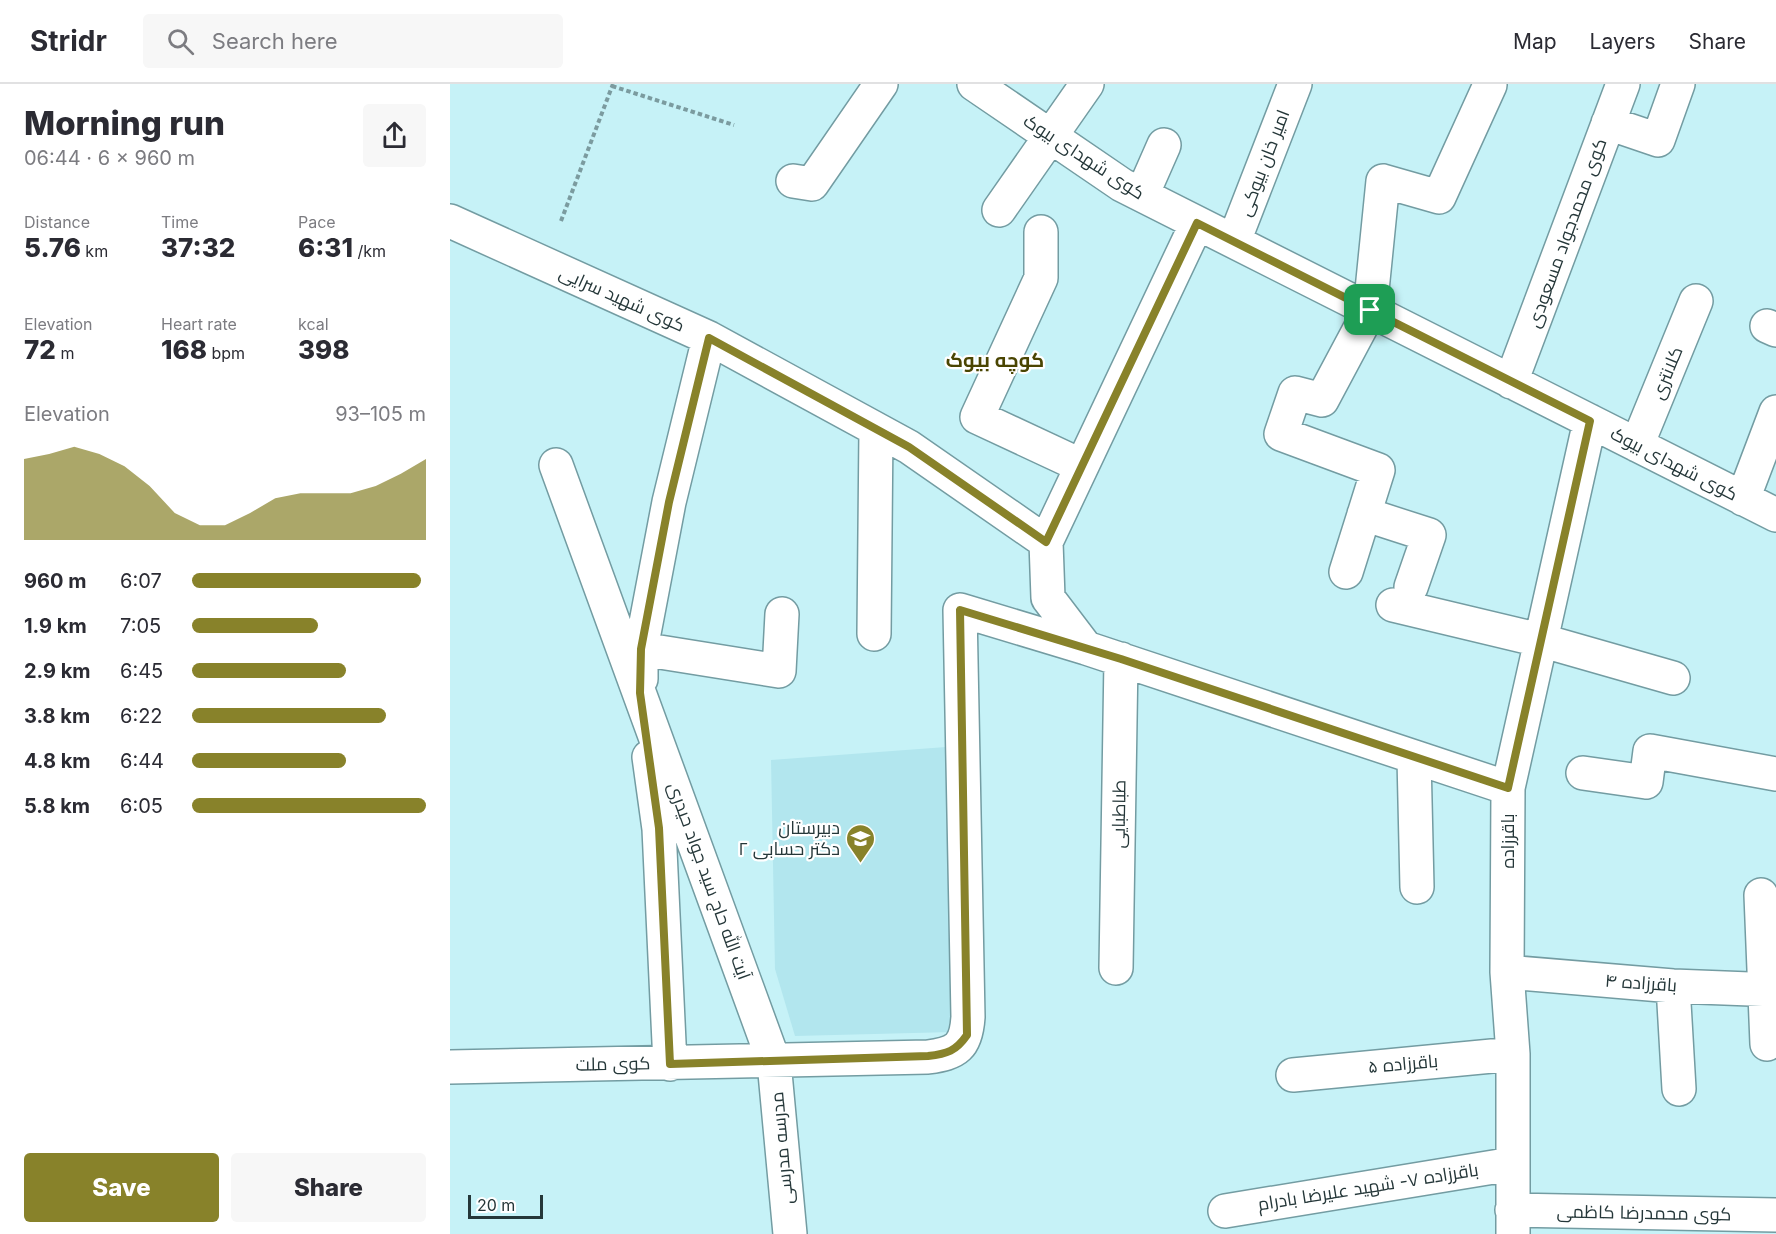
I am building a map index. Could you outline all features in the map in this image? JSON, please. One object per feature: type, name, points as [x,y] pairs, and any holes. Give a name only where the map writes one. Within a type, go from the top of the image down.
[{"type":"street","points":[[794,181],[812,184],[882,84]]},
{"type":"street","points":[[999,210],[1087,84]]},
{"type":"street","name":"امیر خان بیوکی","points":[[1234,241],[1295,84]]},
{"type":"street","name":"کوی محمدجواد مسعودی","points":[[1512,382],[1623,84]]},
{"type":"street","points":[[1608,123],[1658,140],[1678,84]]},
{"type":"street","points":[[1346,572],[1378,470],[1281,434],[1295,393],[1322,400],[1370,310],[1383,181],[1439,197],[1490,85]]},
{"type":"street","name":"کوی شهدای بیوک","points":[[983,87],[1122,185],[1776,515]]},
{"type":"street","points":[[1142,195],[1164,145]]},
{"type":"street","name":"کوی شهید سرایی","points":[[450,221],[709,338],[909,447],[1046,542]]},
{"type":"street","points":[[1197,223],[1046,542],[1048,598],[1086,648],[1508,788]]},
{"type":"street","points":[[1041,232],[1041,278],[977,417],[1082,466]]},
{"type":"street","name":"کلانتری","points":[[1637,445],[1696,301]]},
{"type":"street","points":[[670,1064],[659,828],[640,693],[641,649],[669,502],[709,338]]},
{"type":"street","points":[[1743,499],[1776,412]]},
{"type":"street","name":"باقرزاده","points":[[1513,1222],[1513,1054],[1507,972],[1508,788],[1590,421]]},
{"type":"street","points":[[874,634],[876,429]]},
{"type":"street","name":"آیت الله حاج سید جواد حیدری","points":[[556,465],[774,1062]]},
{"type":"street","points":[[1364,514],[1429,535],[1402,596],[1540,640],[1673,678]]},
{"type":"street","name":"کوی ملت","points":[[450,1067],[774,1062],[928,1056],[945,1054],[958,1048],[967,1035],[968,1017],[960,610],[1086,648]]},
{"type":"street","points":[[641,649],[779,671],[783,614]]},
{"type":"street","name":"طباطبایی","points":[[1116,968],[1121,659]]},
{"type":"street","points":[[1583,773],[1646,782],[1650,752],[1776,774]]},
{"type":"street","points":[[1414,758],[1417,887]]},
{"type":"street","points":[[1761,895],[1771,989],[1767,1044]]},
{"type":"street","name":"باقرزاده ۴","points":[[1507,972],[1673,986],[1771,989]]},
{"type":"street","points":[[1673,986],[1679,1089]]},
{"type":"street","name":"باقرزاده ۵","points":[[1293,1075],[1513,1054]]},
{"type":"street","name":"مدرسه مدرسی","points":[[774,1062],[790,1234]]},
{"type":"street","name":"باقرزاده ۷- شهید علیرضا بادرام","points":[[1225,1211],[1512,1164]]},
{"type":"street","name":"کوی محمدرضا کاظمی","points":[[1513,1222],[1597,1223],[1776,1215]]},
{"type":"path","points":[[561,221],[612,85],[734,126]]},
{"type":"shaded area","name":"دبیرستان دکتر حسابی ۲","points":[[946,747],[953,1032],[795,1036],[775,969],[771,760]]},
{"type":"place","name":"دبیرستان دکتر حسابی ۲","points":[[861,864]]},
{"type":"district","name":"کوچه بیوک","points":[[995,360]]},
{"type":"route","points":[[1197,223],[1370,310],[1590,421],[1508,788],[1121,659],[960,610],[967,1035],[958,1048],[945,1054],[928,1056],[670,1064],[659,828],[640,693],[641,649],[669,502],[709,338],[909,447],[1046,542],[1197,223]]}]
